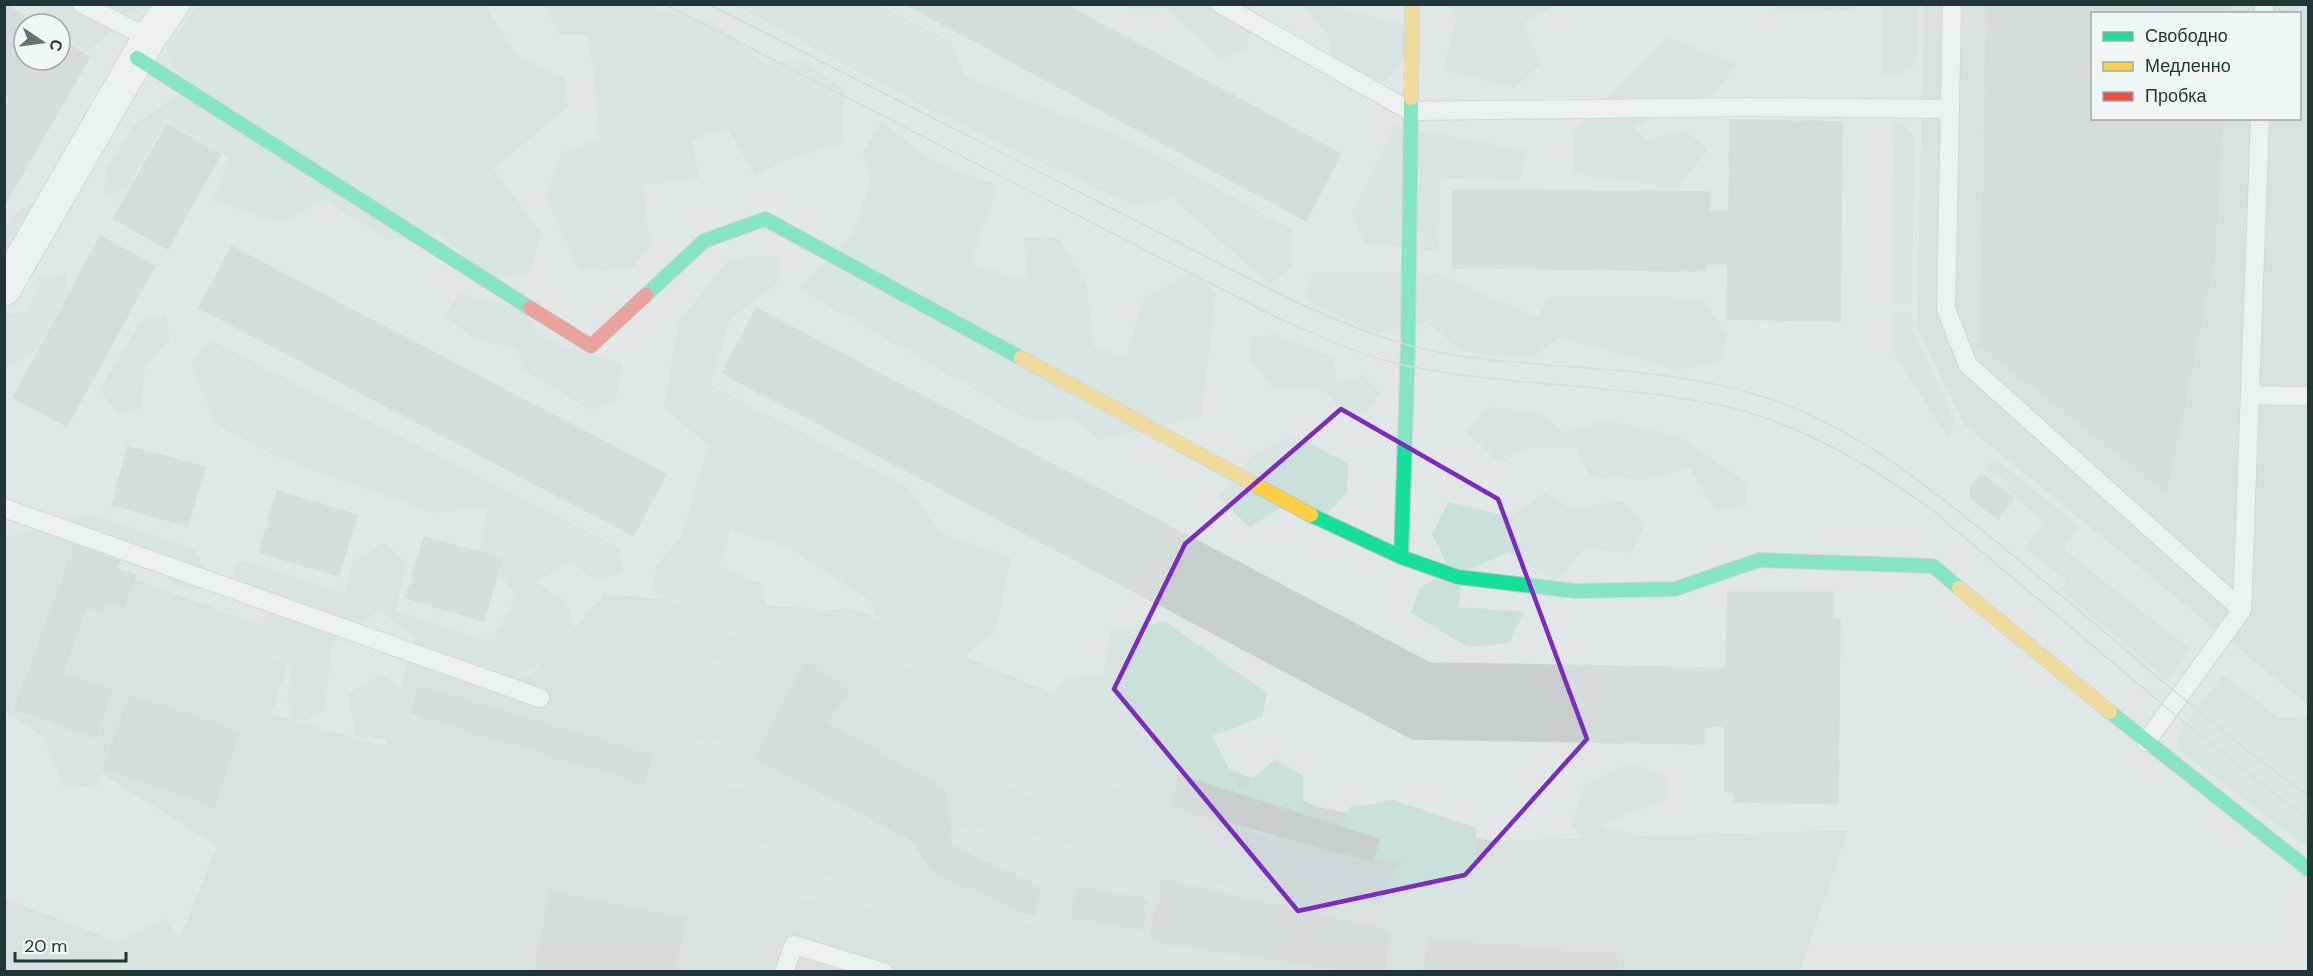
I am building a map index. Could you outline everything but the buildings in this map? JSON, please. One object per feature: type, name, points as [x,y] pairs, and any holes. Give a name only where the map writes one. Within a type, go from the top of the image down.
[{"type":"street","points":[[4,289],[143,48],[173,4]]},
{"type":"street","points":[[1401,557],[1408,346],[1412,4]]},
{"type":"street","points":[[143,48],[591,346],[704,241],[765,219],[1327,524],[1401,557],[1458,577],[1575,591],[1675,589],[1759,560],[1933,566],[2146,742],[2308,869]]},
{"type":"lane","points":[[81,4],[143,48]]},
{"type":"lane","points":[[1220,4],[1410,111],[1748,107],[1950,109]]},
{"type":"lane","points":[[1952,4],[1946,309],[1968,365],[2242,610]]},
{"type":"lane","points":[[2146,742],[2242,610],[2260,120]]},
{"type":"lane","points":[[2250,395],[2308,396]]},
{"type":"lane","points":[[4,508],[540,698]]},
{"type":"lane","points":[[784,972],[794,945],[883,972]]},
{"type":"highlighted area","points":[[1341,409],[1498,499],[1587,739],[1465,875],[1298,911],[1114,689],[1185,544]]},
{"type":"shaded area","points":[[1924,5],[2308,5],[2308,705],[1964,424],[1917,327]]},
{"type":"shaded area","points":[[56,550],[296,638],[271,714],[385,747],[415,636],[531,675],[604,595],[859,611],[1318,807],[1492,841],[1848,830],[1800,972],[5,972],[4,898],[170,962],[217,846],[5,712]]},
{"type":"green space","points":[[1774,4],[1855,5],[1853,10],[1776,12]]},
{"type":"green space","points":[[42,5],[152,5],[124,19],[87,52],[72,42],[72,12],[38,12]]},
{"type":"green space","points":[[198,5],[485,5],[514,53],[565,78],[568,107],[493,169],[541,233],[530,272],[491,281],[442,235],[388,240],[325,199],[279,224],[212,200],[230,158],[166,120],[125,191],[104,194],[106,170],[134,125],[183,92],[165,50]]},
{"type":"green space","points":[[545,5],[653,5],[654,8],[714,23],[765,64],[803,61],[844,89],[841,144],[780,162],[755,176],[728,130],[692,139],[699,179],[643,185],[650,244],[633,268],[579,270],[546,197],[562,152],[600,139],[594,71],[586,35],[559,34]]},
{"type":"green space","points":[[735,5],[878,5],[950,41],[965,76],[1127,139],[1292,230],[1292,268],[1269,284],[1171,197],[1138,207],[957,124]]},
{"type":"green space","points":[[1122,5],[1252,5],[1247,50],[1220,59],[1167,8],[1131,9]]},
{"type":"green space","points":[[1304,5],[1338,5],[1340,8],[1403,25],[1407,54],[1387,81],[1332,77],[1329,37]]},
{"type":"green space","points":[[1450,5],[1557,5],[1522,23],[1541,64],[1514,88],[1443,70],[1456,20]]},
{"type":"green space","points":[[1882,5],[1917,5],[1917,55],[1913,66],[1897,75],[1882,76]]},
{"type":"green space","points":[[2308,5],[2308,343],[2307,341]]},
{"type":"green space","points":[[1667,37],[1736,63],[1717,92],[1633,126],[1647,140],[1684,130],[1708,149],[1677,189],[1574,174],[1574,131]]},
{"type":"green space","points":[[1893,119],[1902,122],[1914,137],[1912,304],[1892,304]]},
{"type":"green space","points":[[881,121],[928,158],[997,186],[971,262],[1028,282],[1024,237],[1060,239],[1087,287],[1093,347],[1126,356],[1144,298],[1196,271],[1216,294],[1201,417],[1099,440],[1074,419],[1032,422],[799,289],[851,237],[872,180],[863,153]]},
{"type":"green space","points":[[1395,126],[1526,150],[1519,181],[1440,178],[1439,250],[1365,244],[1352,214]]},
{"type":"green space","points":[[32,202],[44,216],[5,295],[5,231],[13,215]]},
{"type":"green space","points":[[777,256],[777,283],[729,320],[710,385],[907,487],[942,534],[1011,557],[995,632],[941,674],[894,664],[871,601],[789,548],[731,530],[718,565],[760,584],[770,615],[731,636],[652,590],[656,566],[681,537],[709,445],[664,408],[679,322],[731,257]]},
{"type":"green space","points":[[1313,272],[1437,273],[1537,317],[1550,296],[1701,297],[1727,334],[1720,362],[1678,370],[1559,338],[1530,359],[1462,351],[1427,322],[1375,333],[1305,299]]},
{"type":"green space","points":[[65,275],[69,291],[35,352],[5,369],[5,314],[27,312],[43,279]]},
{"type":"green space","points":[[458,293],[525,309],[538,336],[622,363],[616,402],[590,410],[522,368],[518,348],[475,340],[445,315]]},
{"type":"green space","points":[[1893,312],[1912,312],[1913,331],[1955,422],[1948,437],[1897,359],[1892,347]]},
{"type":"green space","points":[[166,316],[170,340],[145,366],[141,408],[117,414],[100,389],[141,320]]},
{"type":"green space","points":[[1279,335],[1332,358],[1338,383],[1363,375],[1380,393],[1366,413],[1344,414],[1325,391],[1276,391],[1249,359],[1252,336]]},
{"type":"green space","points":[[210,340],[619,548],[622,573],[597,580],[569,561],[536,582],[567,602],[577,639],[515,680],[442,659],[380,610],[332,642],[325,709],[295,727],[287,699],[292,667],[270,659],[260,629],[274,601],[239,589],[233,567],[248,561],[345,594],[353,561],[385,543],[406,564],[396,611],[492,642],[517,595],[479,552],[487,509],[433,513],[281,459],[215,423],[191,363]]},
{"type":"green space","points":[[1488,407],[1541,412],[1563,433],[1605,420],[1677,435],[1747,483],[1745,507],[1716,512],[1689,467],[1648,480],[1589,476],[1576,448],[1531,447],[1500,464],[1466,431]]},
{"type":"green space","points":[[1294,435],[1348,463],[1347,493],[1323,518],[1288,503],[1250,527],[1218,498],[1253,455]]},
{"type":"green space","points":[[1994,458],[2079,526],[2063,549],[2190,649],[2168,680],[2061,590],[2067,581],[2025,548],[2044,522],[2008,491],[2008,483],[1997,473],[1985,470]]},
{"type":"green space","points":[[1545,492],[1569,508],[1623,501],[1645,525],[1631,553],[1584,549],[1557,581],[1508,552],[1464,572],[1458,607],[1524,612],[1510,643],[1468,647],[1411,613],[1419,589],[1449,569],[1432,534],[1448,502],[1511,517]]},
{"type":"green space","points":[[90,514],[194,549],[212,578],[201,592],[176,585],[137,552],[75,553],[109,601],[56,689],[104,745],[99,785],[64,788],[37,719],[5,715],[4,544],[8,537]]},
{"type":"green space","points":[[1166,622],[1267,693],[1262,717],[1212,736],[1240,789],[1275,759],[1303,776],[1303,813],[1273,839],[1221,822],[1210,787],[1172,773],[1159,824],[1135,825],[1123,793],[1095,775],[1065,812],[988,778],[1002,719],[1045,707],[1064,679],[1103,673],[1111,630]]},
{"type":"green space","points":[[682,639],[705,664],[726,657],[749,676],[738,701],[703,722],[643,668],[645,646]]},
{"type":"green space","points":[[381,674],[426,707],[400,740],[356,736],[348,695]]},
{"type":"green space","points":[[2223,675],[2279,718],[2308,716],[2308,847],[2180,751],[2178,742],[2180,731]]},
{"type":"green space","points":[[729,737],[750,756],[754,783],[687,802],[692,834],[737,829],[779,851],[772,870],[826,875],[875,906],[855,913],[733,880],[669,837],[651,789],[677,745]]},
{"type":"green space","points":[[302,752],[326,772],[307,821],[260,864],[224,865],[208,830]]},
{"type":"green space","points":[[800,759],[880,781],[893,839],[972,825],[1069,843],[1091,873],[1156,864],[1230,886],[1275,971],[1207,971],[1199,966],[1174,971],[1151,971],[1114,933],[1103,894],[1058,886],[1042,924],[1018,926],[1015,873],[965,853],[903,899],[796,795]]},
{"type":"green space","points":[[1630,763],[1668,777],[1668,798],[1601,825],[1644,837],[1642,880],[1661,896],[1664,914],[1650,930],[1600,928],[1574,899],[1598,857],[1571,824],[1585,785]]},
{"type":"green space","points":[[1394,800],[1476,828],[1477,895],[1455,899],[1427,922],[1390,913],[1386,885],[1403,860],[1362,858],[1330,848],[1350,807]]},
{"type":"green space","points":[[165,918],[188,953],[176,971],[107,971],[117,942]]},
{"type":"tram line","points":[[664,4],[1280,319],[1343,346],[1391,362],[1447,373],[1645,393],[1724,406],[1752,413],[1806,434],[1858,461],[1931,509],[2169,710],[2280,798],[2308,817]]},
{"type":"tram line","points":[[708,4],[1294,301],[1355,327],[1416,347],[1459,356],[1659,375],[1737,389],[1776,401],[1831,425],[1882,455],[1955,508],[2194,707],[2266,765],[2308,795]]},
{"type":"traffic: fast","points":[[137,58],[530,308]]},
{"type":"traffic: fast","points":[[1401,557],[1408,346],[1411,98]]},
{"type":"traffic: fast","points":[[646,295],[704,241],[765,219],[1021,358]]},
{"type":"traffic: fast","points":[[1311,515],[1401,557],[1458,577],[1575,591],[1675,589],[1759,560],[1933,566],[1959,588]]},
{"type":"traffic: fast","points":[[2110,712],[2308,869]]},
{"type":"traffic: slow","points":[[1411,98],[1412,4]]},
{"type":"traffic: slow","points":[[1021,358],[1311,515]]},
{"type":"traffic: slow","points":[[1959,588],[2110,712]]},
{"type":"traffic: jam","points":[[530,308],[591,346],[646,295]]}]
